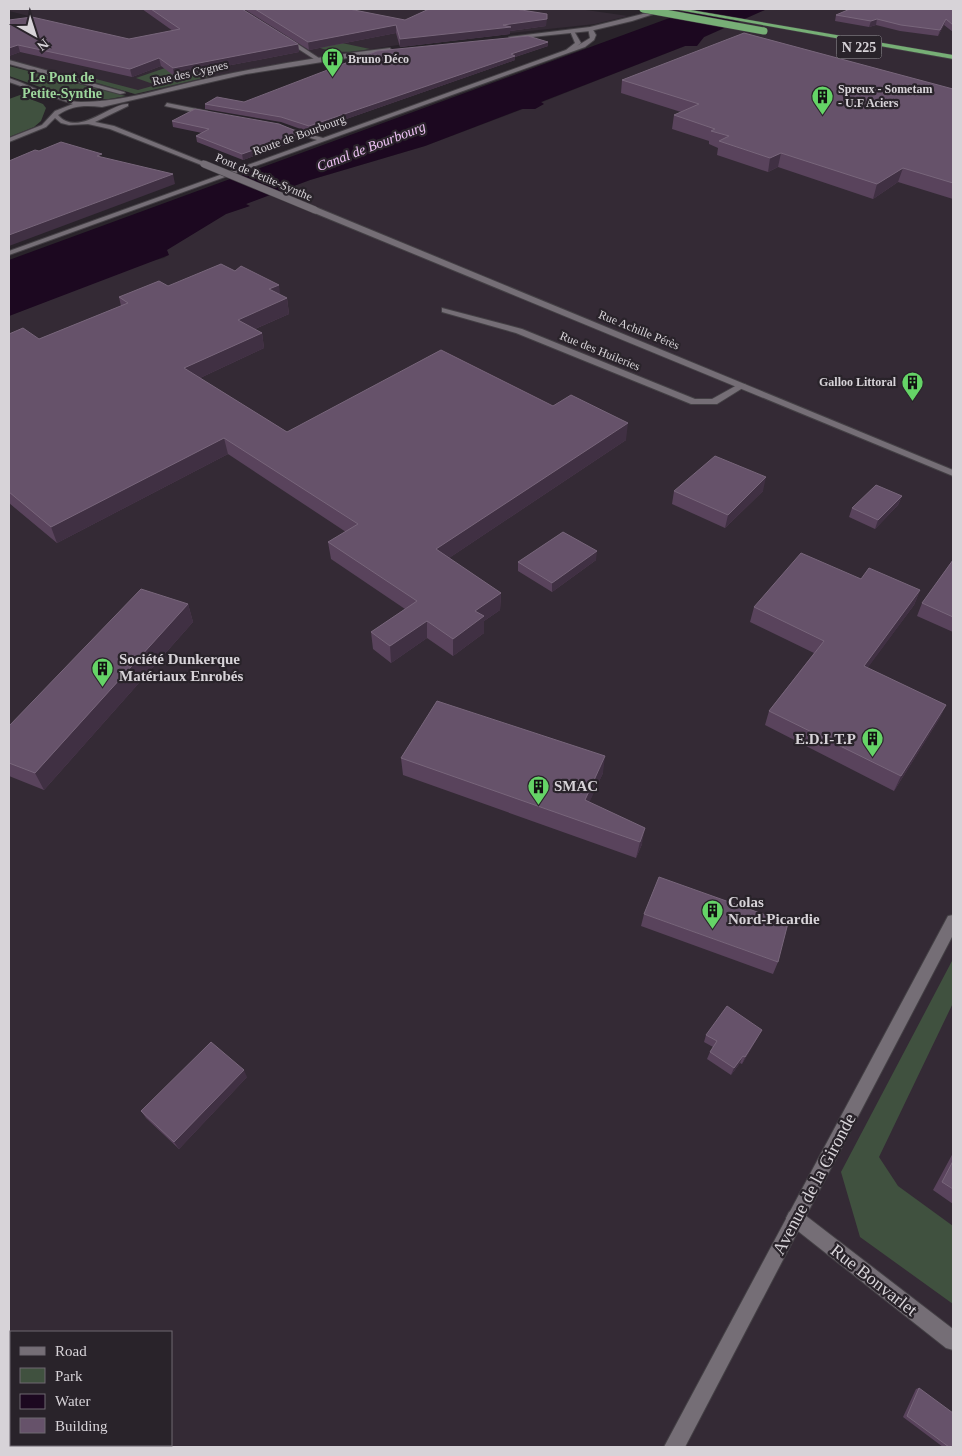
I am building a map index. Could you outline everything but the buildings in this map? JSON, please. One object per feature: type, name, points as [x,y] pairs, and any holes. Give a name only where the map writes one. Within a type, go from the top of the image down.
[{"type":"highway","name":"N 225","points":[[642,9],[953,64]]},
{"type":"highway","name":"N 225","points":[[676,9],[953,57]]},
{"type":"street","points":[[508,38],[590,29],[668,9]]},
{"type":"street","name":"Route de Bourbourg","points":[[9,253],[568,50],[591,40],[593,35],[590,29]]},
{"type":"street","points":[[568,50],[578,43],[577,38],[572,32]]},
{"type":"street","points":[[278,34],[319,60]]},
{"type":"street","name":"Rue des Cygnes","points":[[82,104],[116,102],[209,80],[289,65],[394,50]]},
{"type":"street","points":[[9,62],[122,93]]},
{"type":"street","name":"Rue des Cygnes","points":[[81,122],[98,120],[127,105],[169,92],[289,65]]},
{"type":"street","points":[[9,80],[60,99],[82,104]]},
{"type":"street","points":[[9,85],[52,103],[62,121],[81,122],[112,128],[204,164]]},
{"type":"street","points":[[9,140],[44,126],[56,113],[67,107],[82,104]]},
{"type":"street","points":[[96,104],[110,109],[108,114],[116,123],[204,164]]},
{"type":"street","points":[[167,105],[214,114]]},
{"type":"street","points":[[60,127],[81,122]]},
{"type":"street","points":[[264,123],[321,139]]},
{"type":"street","points":[[9,146],[52,130]]},
{"type":"street","name":"Pont de Petite-Synthe","points":[[204,164],[315,210]]},
{"type":"street","name":"Rue Achille Pérès","points":[[315,210],[953,473]]},
{"type":"street","name":"Rue des Huileries","points":[[445,310],[519,331],[694,402],[714,402],[742,386]]},
{"type":"street","name":"Avenue de la Gironde","points":[[674,1447],[953,921]]},
{"type":"street","name":"Rue Bonvarlet","points":[[795,1218],[953,1341]]},
{"type":"shaded area","points":[[9,9],[579,9],[628,16],[595,24],[398,45],[301,60],[135,94],[9,60],[9,51],[72,27],[9,11]]},
{"type":"shaded area","points":[[767,9],[953,9],[953,1447],[9,1447],[9,316],[140,264],[164,258],[168,255],[166,250],[226,214],[249,206],[245,204],[310,180],[425,146],[523,109],[535,109],[543,104],[540,103],[685,46],[694,46],[704,37]]},
{"type":"green space","points":[[286,31],[370,49],[345,52],[326,50]]},
{"type":"green space","points":[[178,56],[212,76],[135,94],[87,80],[92,78],[138,90],[156,85],[136,78],[165,68]]},
{"type":"green space","points":[[9,66],[126,96],[109,99],[74,99],[9,76]]},
{"type":"green space","points":[[20,95],[43,104],[46,108],[41,121],[34,127],[9,137],[9,99]]},
{"type":"green space","points":[[953,959],[953,1003],[879,1157],[898,1186],[953,1226],[953,1304],[860,1237],[841,1172]]},
{"type":"water","name":"Canal de Bourbourg","points":[[694,9],[767,9],[704,37],[697,46],[685,46],[541,102],[544,104],[535,109],[522,109],[425,146],[310,180],[246,204],[250,206],[226,214],[167,250],[169,255],[9,316],[9,260]]},
{"type":"place","name":"Bruno Déco","points":[[332,78]]},
{"type":"place","name":"Spreux - Sometam - U.F Aciers","points":[[822,115]]},
{"type":"place","name":"Galloo Littoral","points":[[912,401]]},
{"type":"place","name":"Société Dunkerque Matériaux Enrobés","points":[[103,687]]},
{"type":"place","name":"E.D.I-T.P","points":[[872,758]]},
{"type":"place","name":"SMAC","points":[[538,805]]},
{"type":"place","name":"Colas Nord-Picardie","points":[[712,930]]},
{"type":"district","name":"Le Pont de Petite-Synthe","points":[[62,86]]}]
